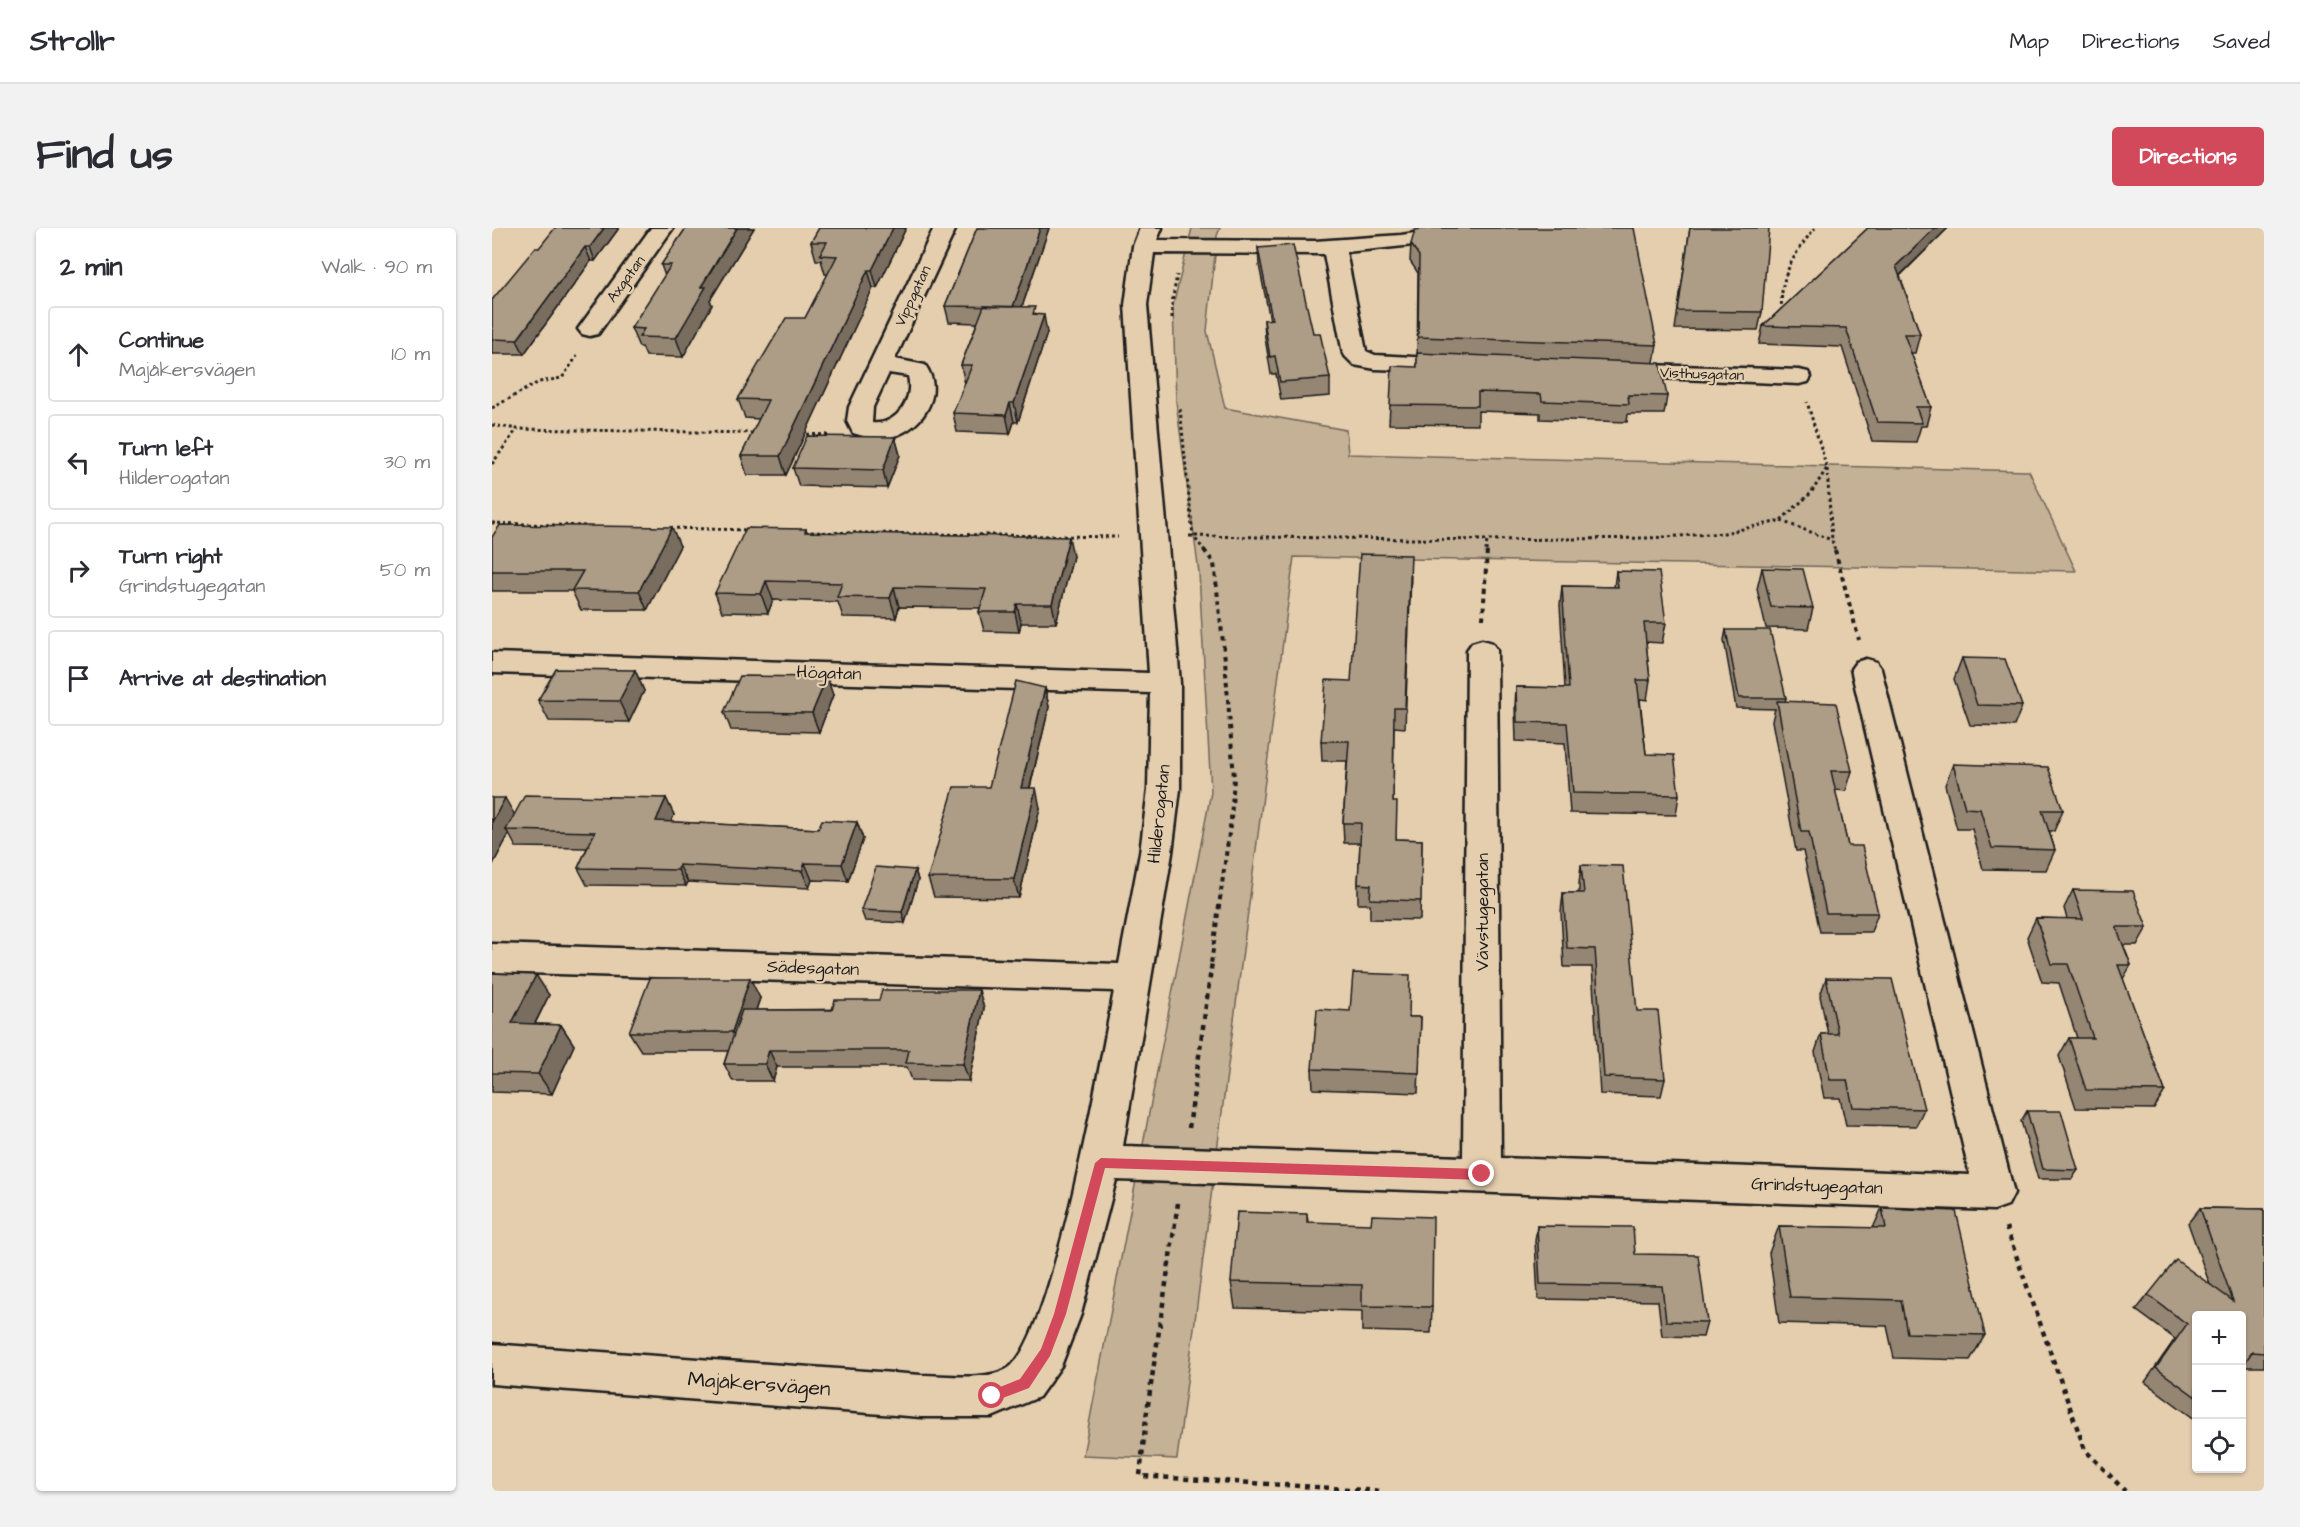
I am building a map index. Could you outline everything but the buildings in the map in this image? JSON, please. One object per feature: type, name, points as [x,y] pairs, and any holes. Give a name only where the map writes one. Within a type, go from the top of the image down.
[{"type":"street","name":"Axgatan","points":[[590,329],[663,228]]},
{"type":"street","name":"Vippgatan","points":[[862,428],[858,414],[945,228]]},
{"type":"street","points":[[1148,237],[1187,248],[1334,248],[1388,235],[1485,228]]},
{"type":"street","name":"Hilderogatan","points":[[1024,1383],[1046,1352],[1060,1314],[1101,1163],[1156,852],[1164,789],[1165,683],[1137,305],[1148,237]]},
{"type":"street","points":[[1334,248],[1355,354],[1362,360],[1481,366]]},
{"type":"street","points":[[862,428],[873,431],[892,430],[902,424],[911,415],[923,386],[922,377],[917,370],[881,364]]},
{"type":"street","name":"Visthusgatan","points":[[1599,370],[1799,377]]},
{"type":"street","name":"Vävstugegatan","points":[[1482,650],[1482,1174]]},
{"type":"street","name":"Högatan","points":[[492,663],[1165,683]]},
{"type":"street","points":[[1866,669],[1994,1193]]},
{"type":"street","name":"Sädesgatan","points":[[492,958],[1134,978]]},
{"type":"street","name":"Grindstugegatan","points":[[1101,1163],[1994,1193]]},
{"type":"street","name":"Majåkersvägen","points":[[492,1364],[921,1396],[992,1396],[1024,1383]]},
{"type":"path","points":[[1783,315],[1781,287],[1803,242],[1815,228]]},
{"type":"path","points":[[1173,325],[1172,302],[1178,272],[1187,248]]},
{"type":"path","points":[[492,408],[539,382],[562,378],[591,335],[590,329]]},
{"type":"path","points":[[1799,377],[1827,468],[1832,540],[1866,669]]},
{"type":"path","points":[[1180,404],[1193,536],[1214,563],[1225,660],[1234,778],[1231,819],[1184,1164],[1146,1418],[1140,1476],[1380,1491]]},
{"type":"path","points":[[492,425],[518,429],[759,433]]},
{"type":"path","points":[[795,434],[842,435],[862,428]]},
{"type":"path","points":[[492,464],[518,429]]},
{"type":"path","points":[[1780,521],[1811,493],[1827,468]]},
{"type":"path","points":[[803,532],[1155,538],[1193,536],[1487,540],[1660,538],[1724,533],[1780,521],[1832,540]]},
{"type":"path","points":[[492,523],[588,526]]},
{"type":"path","points":[[660,528],[755,531]]},
{"type":"path","points":[[1482,650],[1487,540]]},
{"type":"path","points":[[1994,1193],[2085,1450],[2125,1491]]},
{"type":"shaded area","points":[[1192,228],[1220,228],[1217,236],[1207,331],[1225,408],[1346,430],[1348,454],[2029,471],[2076,571],[1294,557],[1177,1459],[1083,1455],[1211,792],[1199,573],[1176,402],[1173,306]]},
{"type":"route","points":[[992,1396],[1024,1383],[1046,1352],[1060,1314],[1101,1163],[1482,1174]]}]
